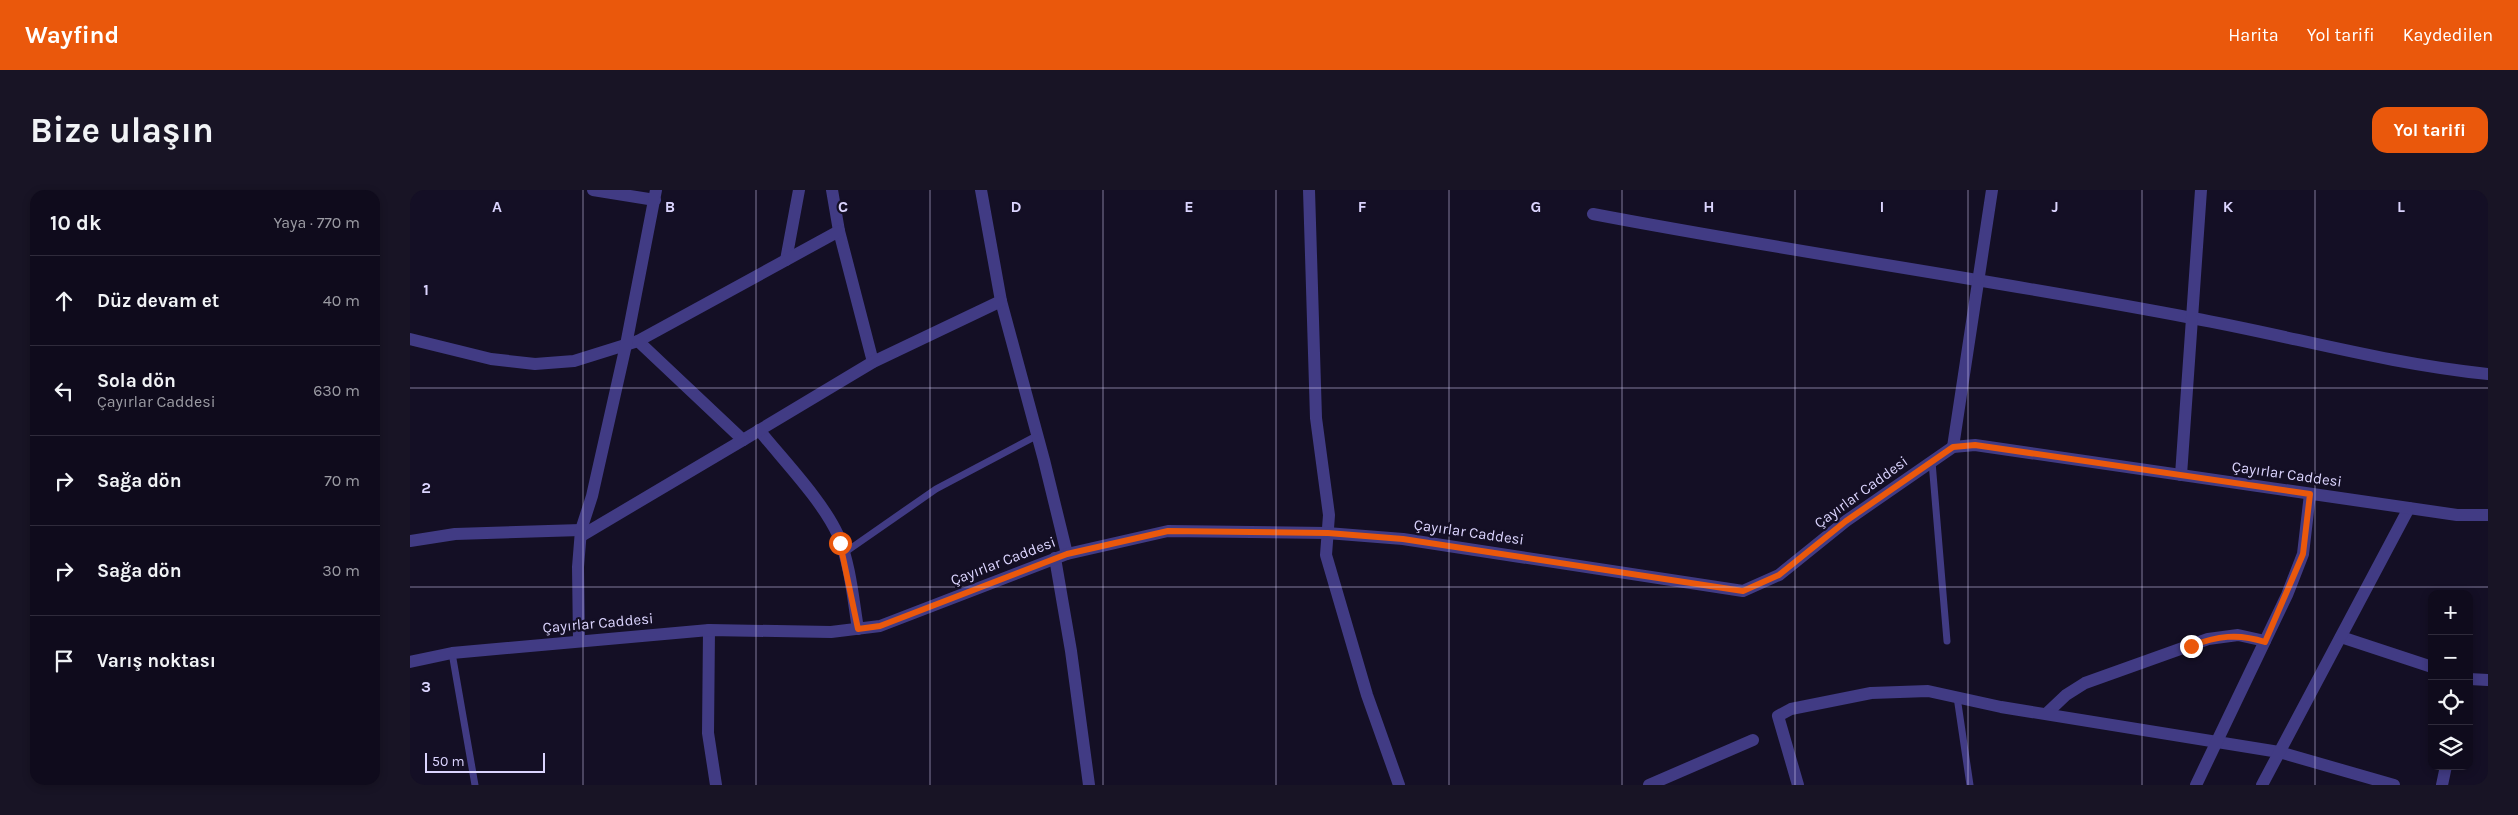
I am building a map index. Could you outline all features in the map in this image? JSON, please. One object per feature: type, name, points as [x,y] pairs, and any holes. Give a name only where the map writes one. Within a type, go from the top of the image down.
[{"type":"street","points":[[580,641],[578,567],[581,533],[632,343],[656,195],[593,190]]},
{"type":"street","points":[[786,260],[799,190]]},
{"type":"street","points":[[832,190],[839,231],[873,362]]},
{"type":"street","points":[[981,190],[1001,301],[1038,435],[1061,556],[1071,651],[1089,785]]},
{"type":"street","points":[[1309,190],[1316,418],[1329,515],[1326,555],[1367,695],[1399,785]]},
{"type":"street","points":[[1953,447],[1992,190]]},
{"type":"street","points":[[2181,475],[2201,190]]},
{"type":"street","points":[[1593,214],[1727,240],[2192,318],[2436,369],[2488,374]]},
{"type":"street","points":[[410,339],[491,358],[535,364],[574,361],[632,343],[839,231]]},
{"type":"street","points":[[410,542],[455,534],[581,533],[743,440],[873,362],[1001,301]]},
{"type":"street","points":[[632,343],[743,440]]},
{"type":"street","points":[[759,430],[814,498],[837,533],[844,553],[858,629]]},
{"type":"street","name":"Çayırlar Caddesi","points":[[410,662],[452,653],[709,630],[831,632],[880,626],[1061,556],[1168,531],[1328,533],[1403,539],[1743,591],[1779,575],[1846,521],[1953,447],[1975,445],[2457,515],[2488,515]]},
{"type":"street","points":[[2196,785],[2219,741],[2265,642],[2303,554],[2310,494]]},
{"type":"street","points":[[2262,785],[2409,508]]},
{"type":"street","points":[[709,630],[708,733],[716,785]]},
{"type":"street","points":[[2047,713],[2066,695],[2085,683],[2208,639],[2238,635],[2265,642]]},
{"type":"street","points":[[2342,637],[2428,666]]},
{"type":"street","points":[[2473,679],[2488,680]]},
{"type":"street","points":[[1798,785],[1778,716],[1791,709],[1871,693],[1928,691],[2001,707],[2279,752],[2394,785]]},
{"type":"street","points":[[1649,785],[1753,740]]},
{"type":"street","points":[[2442,785],[2445,770]]},
{"type":"lane","points":[[844,553],[936,489],[1038,435]]},
{"type":"lane","points":[[1932,461],[1947,641]]},
{"type":"lane","points":[[452,653],[475,785]]},
{"type":"lane","points":[[1958,698],[1970,785]]},
{"type":"route","points":[[840,543],[844,553],[858,629],[880,626],[1067,554],[1168,531],[1328,533],[1403,539],[1682,580],[1743,591],[1779,575],[1846,521],[1953,447],[1975,445],[2310,494],[2303,554],[2265,642],[2252,637],[2238,635],[2208,639],[2191,646]]}]
